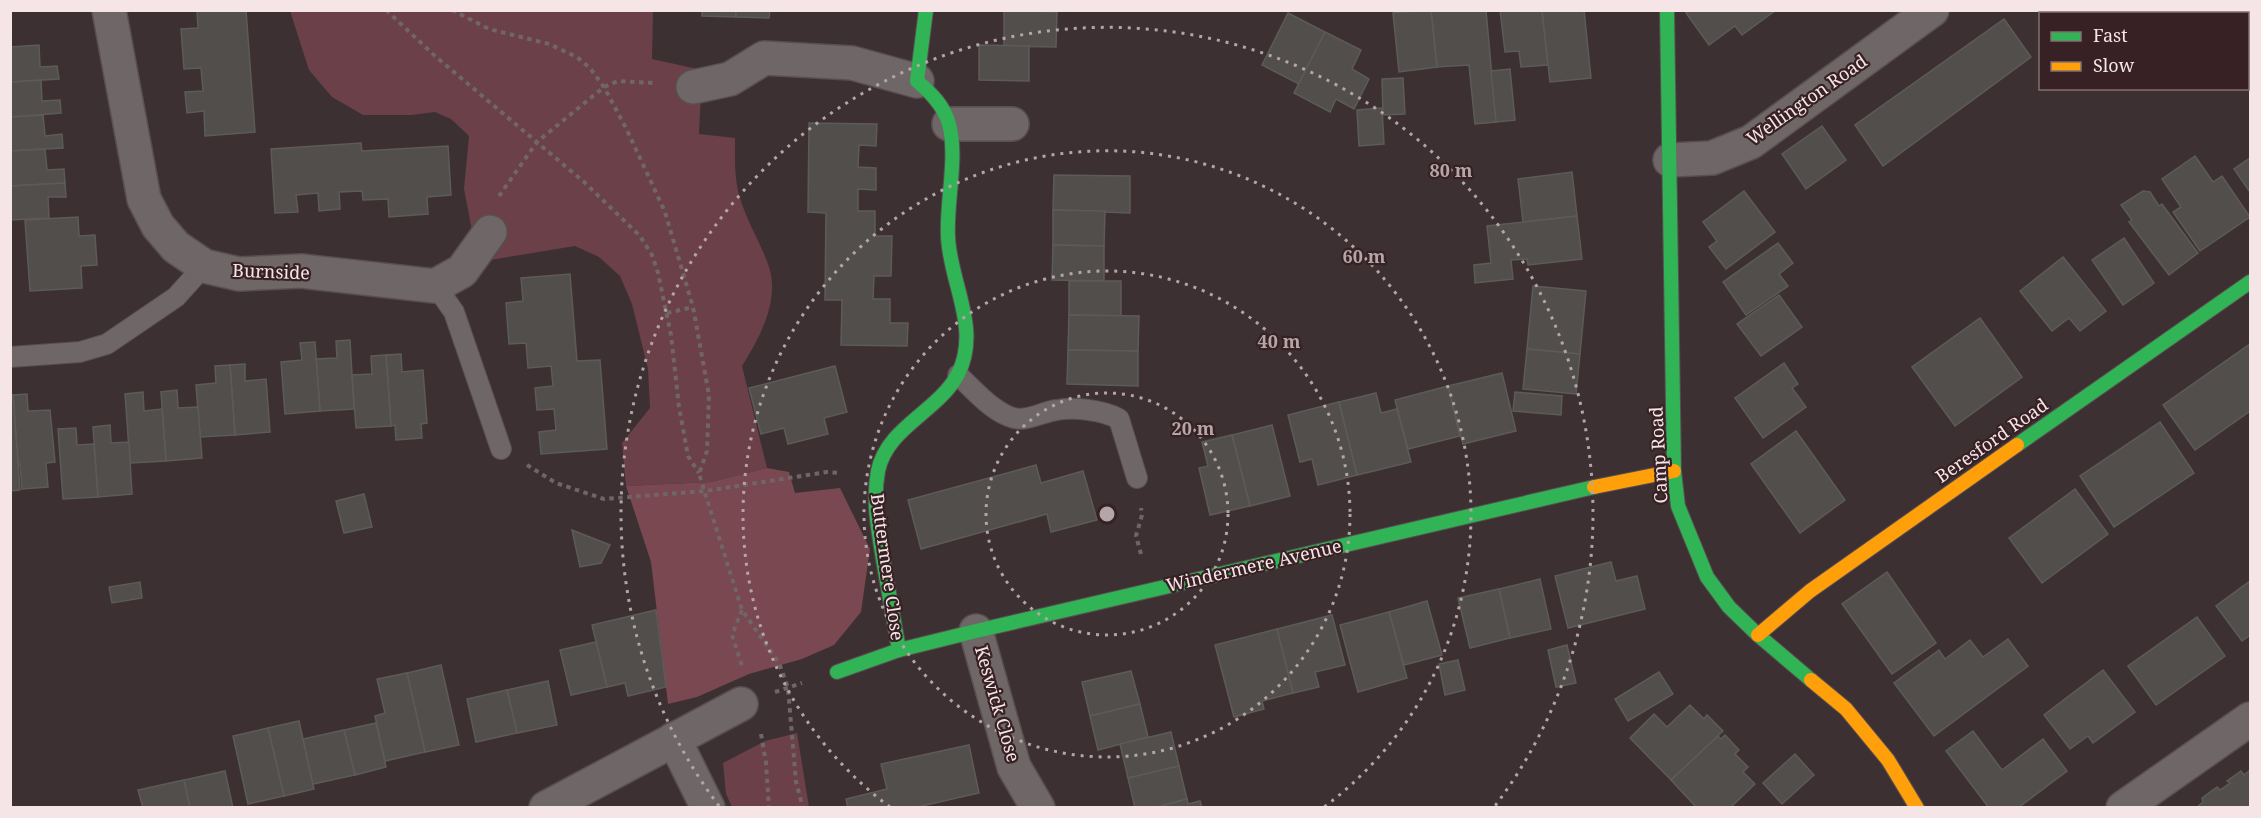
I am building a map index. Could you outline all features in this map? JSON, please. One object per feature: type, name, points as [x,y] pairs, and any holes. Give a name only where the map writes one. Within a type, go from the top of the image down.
[{"type":"street","name":"Burnside","points":[[109,10],[144,200],[158,226],[176,247],[204,266],[239,274],[301,271],[435,285]]},
{"type":"street","points":[[918,81],[926,10]]},
{"type":"street","name":"Camp Road","points":[[1667,10],[1674,471],[1678,506],[1707,577],[1729,607],[1758,635],[1846,709],[1888,760],[1917,807]]},
{"type":"street","name":"Wellington Road","points":[[1670,160],[1712,158],[1751,142],[1932,10]]},
{"type":"street","name":"Buttermere Close","points":[[693,87],[730,79],[764,58],[852,63],[918,81],[939,101],[949,124],[951,158],[948,238],[951,269],[966,313],[968,348],[958,375],[943,396],[891,440],[881,459],[875,488],[876,516],[899,650]]},
{"type":"street","points":[[949,124],[1012,124]]},
{"type":"street","points":[[435,285],[462,272],[490,232]]},
{"type":"street","name":"Beresford Road","points":[[1758,635],[1810,591],[2250,282]]},
{"type":"street","name":"Windermere Avenue","points":[[837,672],[899,650],[975,631],[1631,478],[1674,471]]},
{"type":"street","name":"Keswick Close","points":[[975,631],[1014,767],[1038,807]]},
{"type":"street","points":[[546,807],[741,704]]},
{"type":"street","points":[[2123,807],[2250,719]]},
{"type":"street","points":[[674,739],[708,807]]},
{"type":"lane","points":[[10,357],[81,352],[107,344],[176,297],[204,266]]},
{"type":"lane","points":[[435,285],[454,312],[501,449]]},
{"type":"lane","points":[[958,375],[989,405],[1009,417],[1026,419],[1058,410],[1106,411],[1119,419],[1137,478]]},
{"type":"path","points":[[386,10],[435,57],[584,182],[640,236],[652,255],[667,312],[688,456],[699,474],[705,491],[742,610],[779,663],[788,688],[796,782],[803,807]]},
{"type":"path","points":[[452,10],[489,29],[549,44],[577,57],[590,68],[604,87],[626,128],[665,212],[693,307],[709,395],[707,451],[699,474]]},
{"type":"path","points":[[490,232],[499,195],[537,142],[604,87],[618,81],[693,87]]},
{"type":"path","points":[[667,312],[693,307]]},
{"type":"path","points":[[501,449],[556,483],[604,499],[705,491],[827,472],[878,473]]},
{"type":"path","points":[[1137,478],[1142,516],[1136,536],[1150,591]]},
{"type":"path","points":[[741,704],[837,672]]},
{"type":"shaded area","points":[[290,11],[653,11],[652,59],[702,70],[699,134],[735,138],[738,191],[746,216],[769,267],[772,280],[770,306],[761,332],[742,366],[767,468],[711,482],[626,486],[622,443],[650,408],[648,369],[632,304],[620,276],[599,257],[575,246],[478,262],[464,189],[469,136],[451,119],[435,112],[411,115],[363,115],[332,97],[309,70]]},
{"type":"shaded area","points":[[767,468],[789,472],[795,493],[840,488],[870,549],[861,612],[834,645],[802,659],[749,674],[697,697],[668,704],[651,562],[626,486],[711,482]]},
{"type":"shaded area","points":[[797,733],[809,807],[732,807],[726,794],[723,763],[765,741]]},
{"type":"building","points":[[197,10],[246,10],[255,132],[205,136],[204,111],[187,113],[185,92],[203,91],[201,68],[184,69],[181,29],[198,28]]},
{"type":"building","points":[[702,10],[736,10],[736,17],[702,16]]},
{"type":"building","points":[[736,10],[770,10],[769,18],[736,17]]},
{"type":"building","points":[[1004,10],[1057,12],[1056,47],[1004,46]]},
{"type":"building","points":[[1431,10],[1486,10],[1496,122],[1475,124],[1469,65],[1437,67]]},
{"type":"building","points":[[1431,10],[1437,67],[1399,72],[1393,13]]},
{"type":"building","points":[[1500,10],[1542,10],[1548,65],[1521,67],[1519,51],[1505,52]]},
{"type":"building","points":[[1542,10],[1584,10],[1591,78],[1550,82]]},
{"type":"building","points":[[1690,10],[1776,10],[1742,35],[1735,26],[1709,45],[1686,13]]},
{"type":"building","points":[[1288,13],[1325,32],[1299,84],[1262,65]]},
{"type":"building","points":[[2004,19],[2031,57],[1883,166],[1855,125]]},
{"type":"building","points":[[1325,32],[1361,50],[1352,69],[1369,79],[1354,109],[1336,99],[1330,112],[1294,93]]},
{"type":"building","points":[[39,45],[40,67],[57,66],[59,79],[10,82],[10,47]]},
{"type":"building","points":[[979,45],[1029,46],[1029,81],[979,80]]},
{"type":"building","points":[[1510,69],[1515,120],[1496,122],[1491,71]]},
{"type":"building","points":[[1403,78],[1405,114],[1383,115],[1382,79]]},
{"type":"building","points":[[41,80],[42,101],[60,100],[61,113],[10,117],[10,82]]},
{"type":"building","points":[[1382,108],[1384,144],[1359,146],[1357,110]]},
{"type":"building","points":[[43,115],[45,136],[62,134],[63,148],[10,151],[10,117]]},
{"type":"building","points":[[809,123],[877,124],[876,146],[859,145],[858,167],[876,168],[876,190],[858,189],[858,211],[875,211],[875,236],[892,236],[891,276],[874,276],[873,299],[890,299],[890,323],[908,323],[907,346],[841,345],[842,300],[825,300],[826,213],[808,212]]},
{"type":"building","points":[[1822,126],[1846,160],[1806,189],[1782,154]]},
{"type":"building","points":[[361,143],[362,151],[448,146],[451,195],[427,197],[428,214],[389,217],[388,199],[363,200],[362,191],[339,192],[340,209],[319,211],[318,193],[296,195],[298,212],[275,213],[271,149]]},
{"type":"building","points":[[45,149],[47,170],[64,169],[65,183],[10,186],[10,151]]},
{"type":"building","points":[[2195,156],[2213,182],[2222,176],[2250,217],[2200,251],[2173,212],[2181,207],[2162,179]]},
{"type":"building","points":[[2250,158],[2250,192],[2234,169]]},
{"type":"building","points":[[1572,172],[1577,216],[1523,222],[1518,179]]},
{"type":"building","points":[[1054,175],[1130,176],[1130,213],[1053,210]]},
{"type":"building","points":[[65,183],[66,197],[48,197],[49,218],[10,220],[10,186]]},
{"type":"building","points":[[1744,191],[1775,232],[1726,269],[1709,247],[1717,241],[1703,222]]},
{"type":"building","points":[[2143,191],[2150,192],[2159,206],[2162,204],[2198,253],[2169,275],[2129,222],[2132,220],[2121,205]]},
{"type":"building","points":[[1053,210],[1105,211],[1104,246],[1053,245]]},
{"type":"building","points":[[1577,216],[1582,259],[1528,265],[1527,259],[1511,260],[1513,279],[1475,283],[1474,265],[1491,263],[1487,226]]},
{"type":"building","points":[[78,217],[79,236],[95,235],[97,265],[81,266],[82,288],[30,291],[25,220]]},
{"type":"building","points":[[2124,238],[2154,283],[2123,305],[2092,260]]},
{"type":"building","points":[[1778,243],[1793,263],[1779,274],[1788,286],[1746,315],[1723,282]]},
{"type":"building","points":[[1053,245],[1104,246],[1104,281],[1052,280]]},
{"type":"building","points":[[2063,257],[2106,311],[2080,331],[2069,318],[2052,331],[2020,291]]},
{"type":"building","points":[[570,274],[577,361],[600,360],[607,449],[541,454],[539,432],[556,430],[554,409],[537,410],[535,388],[553,386],[551,366],[528,368],[526,343],[509,344],[506,303],[523,301],[521,278]]},
{"type":"building","points":[[1069,281],[1121,281],[1121,316],[1069,315]]},
{"type":"building","points":[[1533,286],[1586,291],[1580,354],[1527,349]]},
{"type":"building","points":[[1779,295],[1802,327],[1761,356],[1737,324]]},
{"type":"building","points":[[1069,315],[1139,316],[1138,351],[1068,350]]},
{"type":"building","points":[[1980,318],[2022,377],[1955,426],[1912,367]]},
{"type":"building","points":[[350,340],[354,409],[320,411],[316,359],[337,358],[336,341]]},
{"type":"building","points":[[315,342],[320,411],[285,414],[281,362],[302,360],[300,343]]},
{"type":"building","points":[[2250,344],[2250,411],[2195,450],[2163,405]]},
{"type":"building","points":[[1527,349],[1580,354],[1576,394],[1523,389]]},
{"type":"building","points":[[1068,350],[1138,351],[1138,386],[1067,384]]},
{"type":"building","points":[[401,354],[402,372],[423,370],[427,423],[421,424],[422,438],[396,440],[395,425],[391,426],[386,355]]},
{"type":"building","points":[[386,355],[391,426],[356,428],[352,375],[372,374],[371,356]]},
{"type":"building","points":[[1784,363],[1798,384],[1792,388],[1806,407],[1763,438],[1735,398]]},
{"type":"building","points":[[245,364],[245,381],[266,379],[270,432],[235,435],[230,365]]},
{"type":"building","points":[[230,365],[235,435],[200,437],[196,385],[216,383],[215,366]]},
{"type":"building","points":[[835,366],[847,412],[824,418],[828,434],[788,444],[784,428],[761,434],[749,388]]},
{"type":"building","points":[[1502,373],[1516,431],[1463,444],[1448,386]]},
{"type":"building","points":[[1448,386],[1460,436],[1408,449],[1395,400]]},
{"type":"building","points":[[177,390],[178,408],[198,407],[202,458],[166,461],[161,392]]},
{"type":"building","points":[[143,392],[144,411],[162,409],[166,461],[130,463],[125,394]]},
{"type":"building","points":[[1515,392],[1562,396],[1561,415],[1513,411]]},
{"type":"building","points":[[1376,393],[1381,413],[1397,409],[1411,462],[1357,475],[1339,402]]},
{"type":"building","points":[[27,394],[28,411],[50,410],[55,462],[46,463],[48,487],[22,489],[13,395]]},
{"type":"building","points":[[10,395],[13,395],[20,490],[10,491]]},
{"type":"building","points":[[1339,402],[1357,475],[1318,485],[1312,459],[1300,462],[1288,415]]},
{"type":"building","points":[[2160,422],[2194,473],[2114,527],[2080,476]]},
{"type":"building","points":[[110,425],[111,443],[129,442],[132,494],[98,497],[93,427]]},
{"type":"building","points":[[1272,425],[1290,496],[1250,506],[1232,435]]},
{"type":"building","points":[[76,428],[77,445],[94,444],[98,497],[63,499],[58,429]]},
{"type":"building","points":[[1796,431],[1845,500],[1800,533],[1751,464]]},
{"type":"building","points":[[1232,435],[1250,506],[1210,515],[1199,468],[1208,466],[1202,442]]},
{"type":"building","points":[[1036,465],[1041,483],[1083,471],[1097,520],[1051,532],[1047,514],[921,549],[908,500]]},
{"type":"building","points":[[2075,489],[2108,534],[2042,583],[2009,538]]},
{"type":"building","points":[[364,494],[372,527],[344,533],[336,501]]},
{"type":"building","points":[[572,530],[610,545],[601,563],[580,567]]},
{"type":"building","points":[[1611,562],[1616,581],[1637,576],[1645,609],[1568,628],[1555,576]]},
{"type":"building","points":[[1887,572],[1936,643],[1892,674],[1842,604]]},
{"type":"building","points":[[1540,579],[1551,629],[1510,638],[1499,589]]},
{"type":"building","points":[[2250,581],[2250,635],[2242,641],[2216,606]]},
{"type":"building","points":[[140,582],[142,598],[112,603],[109,587]]},
{"type":"building","points":[[1499,589],[1510,638],[1470,648],[1458,598]]},
{"type":"building","points":[[1427,601],[1442,655],[1404,665],[1389,612]]},
{"type":"building","points":[[656,610],[666,687],[628,696],[625,683],[607,687],[592,625]]},
{"type":"building","points":[[1389,612],[1407,678],[1358,692],[1340,625]]},
{"type":"building","points":[[1332,615],[1345,665],[1315,672],[1319,687],[1293,693],[1277,629]]},
{"type":"building","points":[[2197,617],[2225,656],[2156,705],[2128,666]]},
{"type":"building","points":[[1277,629],[1293,693],[1262,701],[1264,709],[1234,717],[1215,645]]},
{"type":"building","points":[[2008,639],[2028,666],[1934,736],[1894,683],[1939,650],[1945,659],[1970,640],[1983,657]]},
{"type":"building","points":[[596,642],[607,687],[571,695],[560,650]]},
{"type":"building","points":[[1567,645],[1576,683],[1556,687],[1548,650]]},
{"type":"building","points":[[1458,660],[1465,690],[1445,695],[1439,664]]},
{"type":"building","points":[[441,665],[459,745],[425,752],[407,673]]},
{"type":"building","points":[[2103,670],[2135,712],[2093,743],[2088,736],[2070,749],[2044,715]]},
{"type":"building","points":[[1131,671],[1140,704],[1090,716],[1082,682]]},
{"type":"building","points":[[1659,672],[1673,694],[1628,721],[1615,699]]},
{"type":"building","points":[[407,673],[425,752],[385,761],[375,716],[385,713],[377,679]]},
{"type":"building","points":[[548,681],[557,725],[517,733],[507,690]]},
{"type":"building","points":[[507,690],[517,733],[476,742],[467,699]]},
{"type":"building","points":[[1140,704],[1148,737],[1098,750],[1090,716]]},
{"type":"building","points":[[1690,705],[1704,719],[1707,715],[1723,731],[1671,780],[1630,738],[1654,714],[1667,727]]},
{"type":"building","points":[[299,721],[314,789],[284,796],[268,728]]},
{"type":"building","points":[[376,723],[386,767],[355,775],[344,730]]},
{"type":"building","points":[[268,728],[284,796],[248,804],[233,736]]},
{"type":"building","points":[[344,730],[355,775],[313,784],[303,739]]},
{"type":"building","points":[[1973,731],[2002,770],[2043,739],[2067,771],[2018,808],[1989,808],[1946,751]]},
{"type":"building","points":[[1171,732],[1179,766],[1128,778],[1120,744]]},
{"type":"building","points":[[1725,735],[1739,750],[1735,754],[1748,767],[1743,772],[1755,784],[1730,808],[1697,808],[1671,780],[1718,736],[1721,739]]},
{"type":"building","points":[[969,745],[979,793],[913,808],[848,808],[846,799],[887,789],[881,764]]},
{"type":"building","points":[[1795,754],[1814,775],[1782,804],[1763,783]]},
{"type":"building","points":[[1179,766],[1187,799],[1154,808],[1135,808],[1128,778]]},
{"type":"building","points":[[2250,770],[2250,808],[2196,808],[2203,802],[2202,798],[2217,787],[2220,790],[2230,783],[2227,781],[2241,771],[2244,775]]},
{"type":"building","points":[[225,771],[233,808],[190,808],[184,780]]},
{"type":"building","points":[[184,780],[190,808],[143,808],[138,790]]},
{"type":"building","points":[[1187,799],[1188,804],[1200,801],[1202,808],[1154,808]]},
{"type":"traffic: fast","points":[[899,650],[877,518],[878,471],[891,443],[938,399],[958,374],[964,357],[966,340],[965,323],[948,237],[952,165],[949,124],[936,100],[917,81],[926,10]]},
{"type":"traffic: fast","points":[[1667,10],[1674,471],[1678,506],[1707,577],[1729,607],[1811,680]]},
{"type":"traffic: fast","points":[[2017,445],[2250,282]]},
{"type":"traffic: fast","points":[[837,672],[899,650],[976,631],[1594,487]]},
{"type":"traffic: slow","points":[[1758,635],[1810,591],[2017,445]]},
{"type":"traffic: slow","points":[[1594,487],[1674,471]]},
{"type":"traffic: slow","points":[[1811,680],[1846,709],[1888,760],[1917,808]]}]
